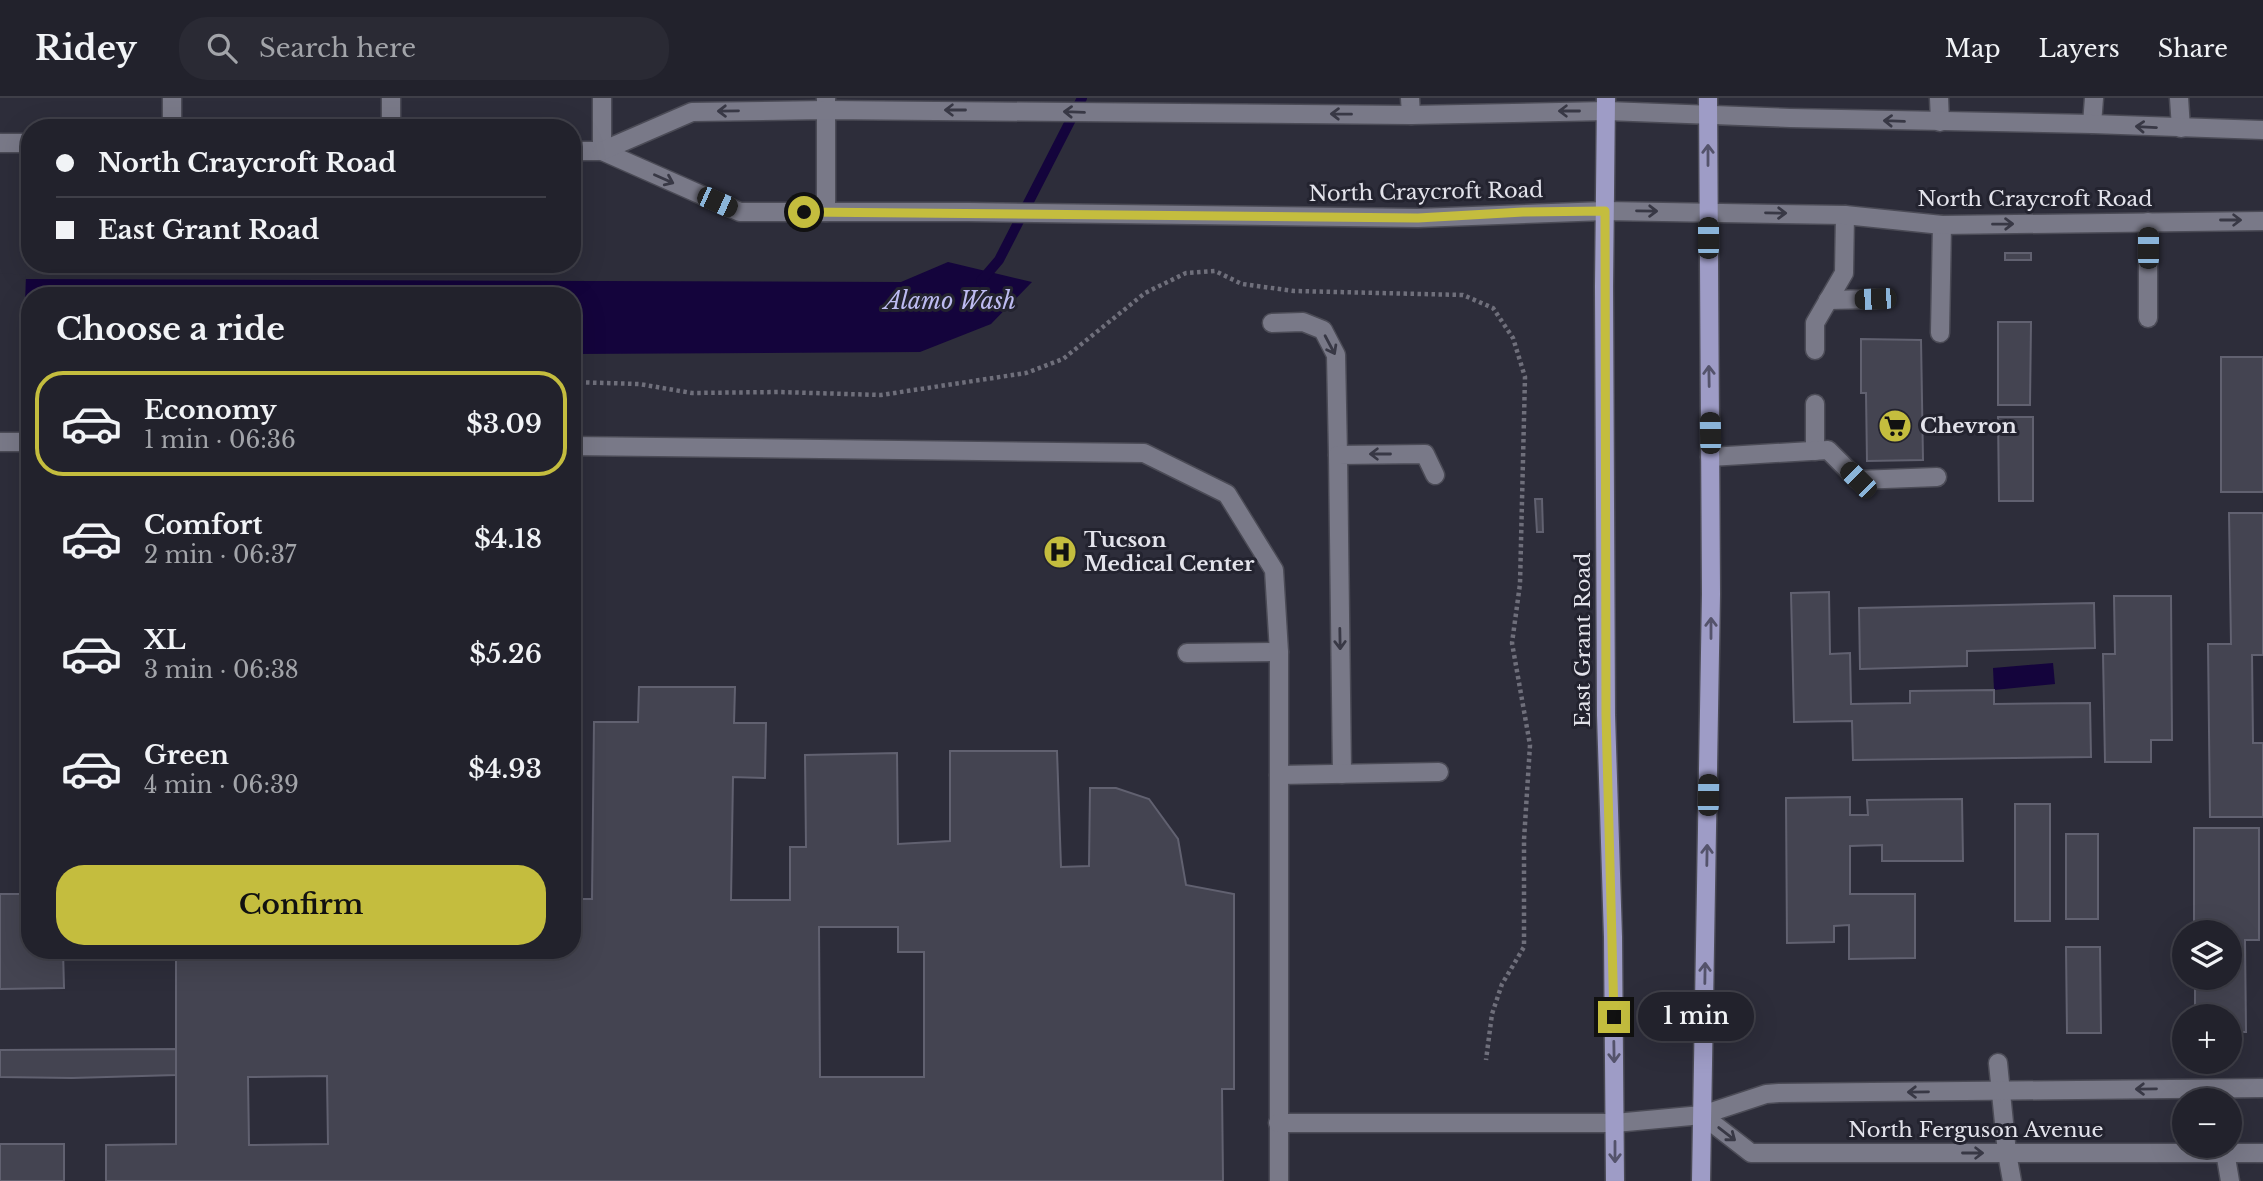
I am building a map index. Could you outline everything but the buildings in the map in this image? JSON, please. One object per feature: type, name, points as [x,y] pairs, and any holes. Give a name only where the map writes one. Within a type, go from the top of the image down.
[{"type":"main road","points":[[172,98],[172,119]]},
{"type":"main road","points":[[391,98],[391,119]]},
{"type":"main road","points":[[602,98],[602,151]]},
{"type":"main road","points":[[1939,98],[1940,122]]},
{"type":"main road","points":[[2092,124],[2094,98]]},
{"type":"main road","points":[[2179,98],[2181,128]]},
{"type":"main road","points":[[826,104],[826,212]]},
{"type":"main road","name":"North Craycroft Road","points":[[602,151],[692,112],[826,104],[1021,106],[1124,114],[1184,105],[1606,104],[1708,106],[1940,122],[2263,130]]},
{"type":"main road","name":"East Grant Road","points":[[1606,104],[1606,715],[1613,925],[1615,1181]]},
{"type":"main road","points":[[1701,1181],[1710,667],[1708,106]]},
{"type":"main road","points":[[0,143],[21,143]]},
{"type":"main road","name":"North Craycroft Road","points":[[581,150],[602,151],[740,212],[1418,218],[1523,212],[1708,212],[1845,215],[1942,225],[2263,220]]},
{"type":"main road","points":[[1815,350],[1815,323],[1844,273],[1845,215]]},
{"type":"main road","points":[[2148,222],[2148,318]]},
{"type":"main road","points":[[1940,333],[1942,225]]},
{"type":"main road","points":[[1922,297],[1941,297]]},
{"type":"main road","points":[[1828,300],[1875,299]]},
{"type":"main road","points":[[1272,323],[1303,322],[1323,330],[1336,355],[1342,774]]},
{"type":"main road","points":[[1815,404],[1815,451]]},
{"type":"main road","points":[[0,442],[21,442]]},
{"type":"main road","points":[[581,446],[1144,453],[1227,494],[1274,570],[1279,652],[1279,1181]]},
{"type":"main road","points":[[1710,457],[1828,450],[1858,480],[1937,477]]},
{"type":"main road","points":[[1338,455],[1425,454],[1435,475]]},
{"type":"main road","points":[[1187,653],[1279,652]]},
{"type":"main road","points":[[1279,775],[1439,772]]},
{"type":"main road","points":[[1998,1063],[2012,1181]]},
{"type":"main road","name":"North Ferguson Avenue","points":[[2242,1091],[2263,1088]]},
{"type":"main road","name":"North Ferguson Avenue","points":[[1278,1123],[1615,1123],[1702,1115],[1766,1094],[2001,1091],[2172,1094]]},
{"type":"main road","name":"North Ferguson Avenue","points":[[1702,1115],[1751,1153],[2172,1151]]},
{"type":"main road","name":"North Ferguson Avenue","points":[[2242,1151],[2263,1153]]},
{"type":"main road","points":[[2226,1158],[2230,1181]]},
{"type":"water","name":"Alamo Wash","points":[[948,262],[1032,282],[991,324],[920,352],[581,354],[581,287],[21,287],[21,357],[17,357],[0,276],[15,279],[901,282]]},
{"type":"water","points":[[2053,663],[2055,684],[1994,690],[1993,668]]},
{"type":"pier","points":[[0,273],[26,275],[26,287],[21,287],[21,360],[0,360]]},
{"type":"waterway","name":"Alamo Wash","points":[[981,281],[999,260],[1082,98]]},
{"type":"place","name":"Chevron","points":[[1895,426]]},
{"type":"place","name":"Tucson Medical Center","points":[[1060,552]]},
{"type":"route","points":[[804,212],[1418,218],[1605,211],[1606,715],[1614,1017]]}]
